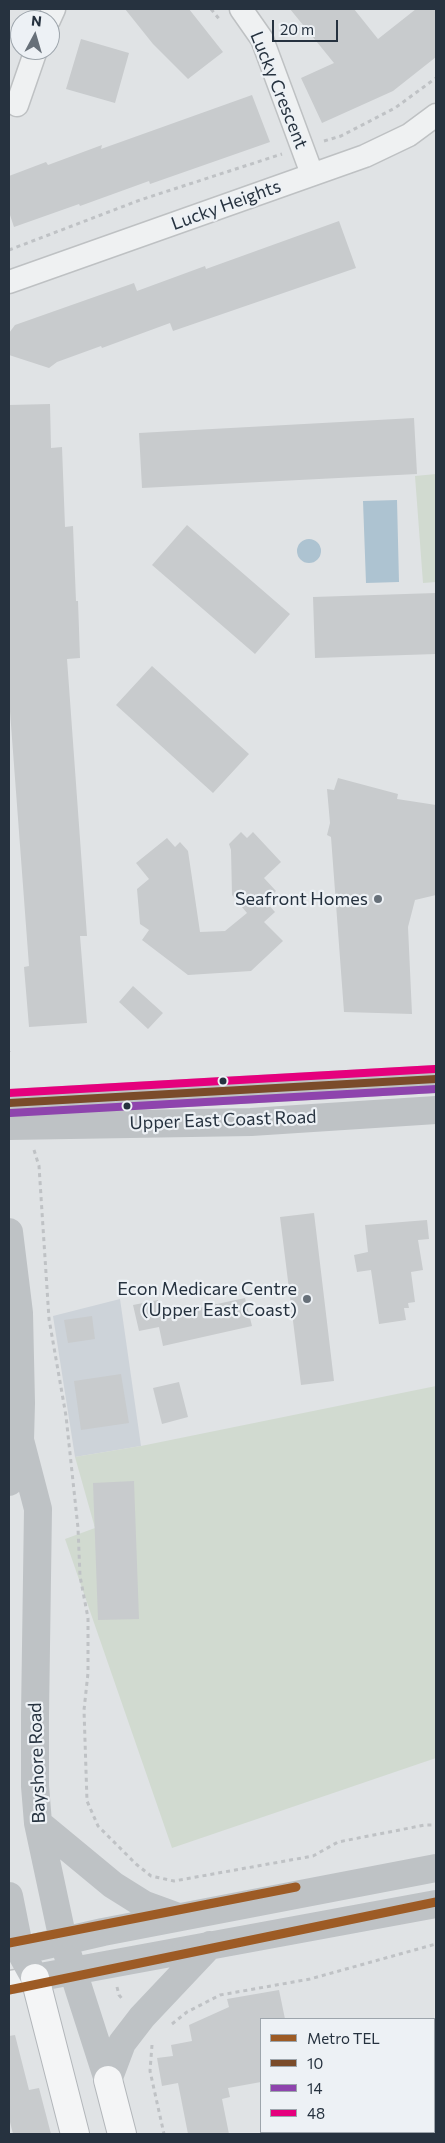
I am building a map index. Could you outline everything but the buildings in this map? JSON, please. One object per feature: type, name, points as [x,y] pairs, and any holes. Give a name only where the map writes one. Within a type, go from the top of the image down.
[{"type":"highway","points":[[35,1978],[75,2134]]},
{"type":"highway","points":[[108,2080],[122,2134]]},
{"type":"street","name":"Lucky Crescent","points":[[242,9],[262,39],[312,174]]},
{"type":"street","points":[[18,105],[33,60]]},
{"type":"street","name":"Lucky Heights","points":[[9,282],[374,152],[409,135],[436,115]]},
{"type":"street","name":"Upper East Coast Road","points":[[9,1103],[436,1079]]},
{"type":"street","name":"Upper East Coast Road","points":[[9,1126],[251,1122],[436,1110]]},
{"type":"street","name":"Bayshore Road","points":[[9,1232],[19,1313],[20,1440],[38,1509],[34,1715],[35,1786],[38,1823],[63,1940],[108,2080]]},
{"type":"street","name":"Bayshore Road","points":[[9,1482],[20,1440]]},
{"type":"street","points":[[38,1823],[113,1885],[145,1905],[178,1917]]},
{"type":"street","points":[[14,1952],[63,1940],[178,1917],[436,1868]]},
{"type":"street","points":[[9,1896],[14,1952],[35,1978]]},
{"type":"street","points":[[9,1982],[436,1904]]},
{"type":"street","points":[[108,2080],[122,2043],[142,2017],[210,1946]]},
{"type":"path","points":[[9,250],[140,200],[341,136],[395,108],[436,78]]},
{"type":"path","points":[[34,1150],[39,1166],[49,1319],[66,1416],[78,1528],[80,1576],[88,1618],[88,1673],[84,1710],[87,1801],[98,1826],[136,1864],[151,1876],[174,1881],[190,1880],[313,1856],[338,1842],[425,1825],[436,1825]]},
{"type":"path","points":[[169,2026],[187,2012],[220,1995],[310,1979],[436,1944]]},
{"type":"path","points":[[157,2038],[152,2046],[150,2070],[164,2134]]},
{"type":"shaded area","points":[[436,474],[436,582],[423,583],[415,476]]},
{"type":"shaded area","points":[[120,1299],[141,1446],[75,1457],[53,1316]]},
{"type":"shaded area","points":[[436,1386],[436,1758],[172,1848],[65,1539],[95,1528],[75,1457],[141,1446]]},
{"type":"water","points":[[397,500],[399,582],[366,583],[363,501]]},
{"type":"water","points":[[309,539],[317,543],[321,551],[317,559],[309,563],[301,559],[297,551],[301,543]]},
{"type":"metro line","name":"TEL","points":[[9,1943],[296,1887]]},
{"type":"metro line","name":"TEL","points":[[9,1990],[436,1902]]},
{"type":"transit line","name":"48","points":[[9,1093],[435,1069]]},
{"type":"transit line","name":"10","points":[[9,1103],[436,1079]]},
{"type":"transit line","name":"14","points":[[10,1113],[436,1089]]},
{"type":"place","name":"Seafront Homes","points":[[378,899]]},
{"type":"place","name":"Econ Medicare Centre (Upper East Coast)","points":[[307,1299]]}]
